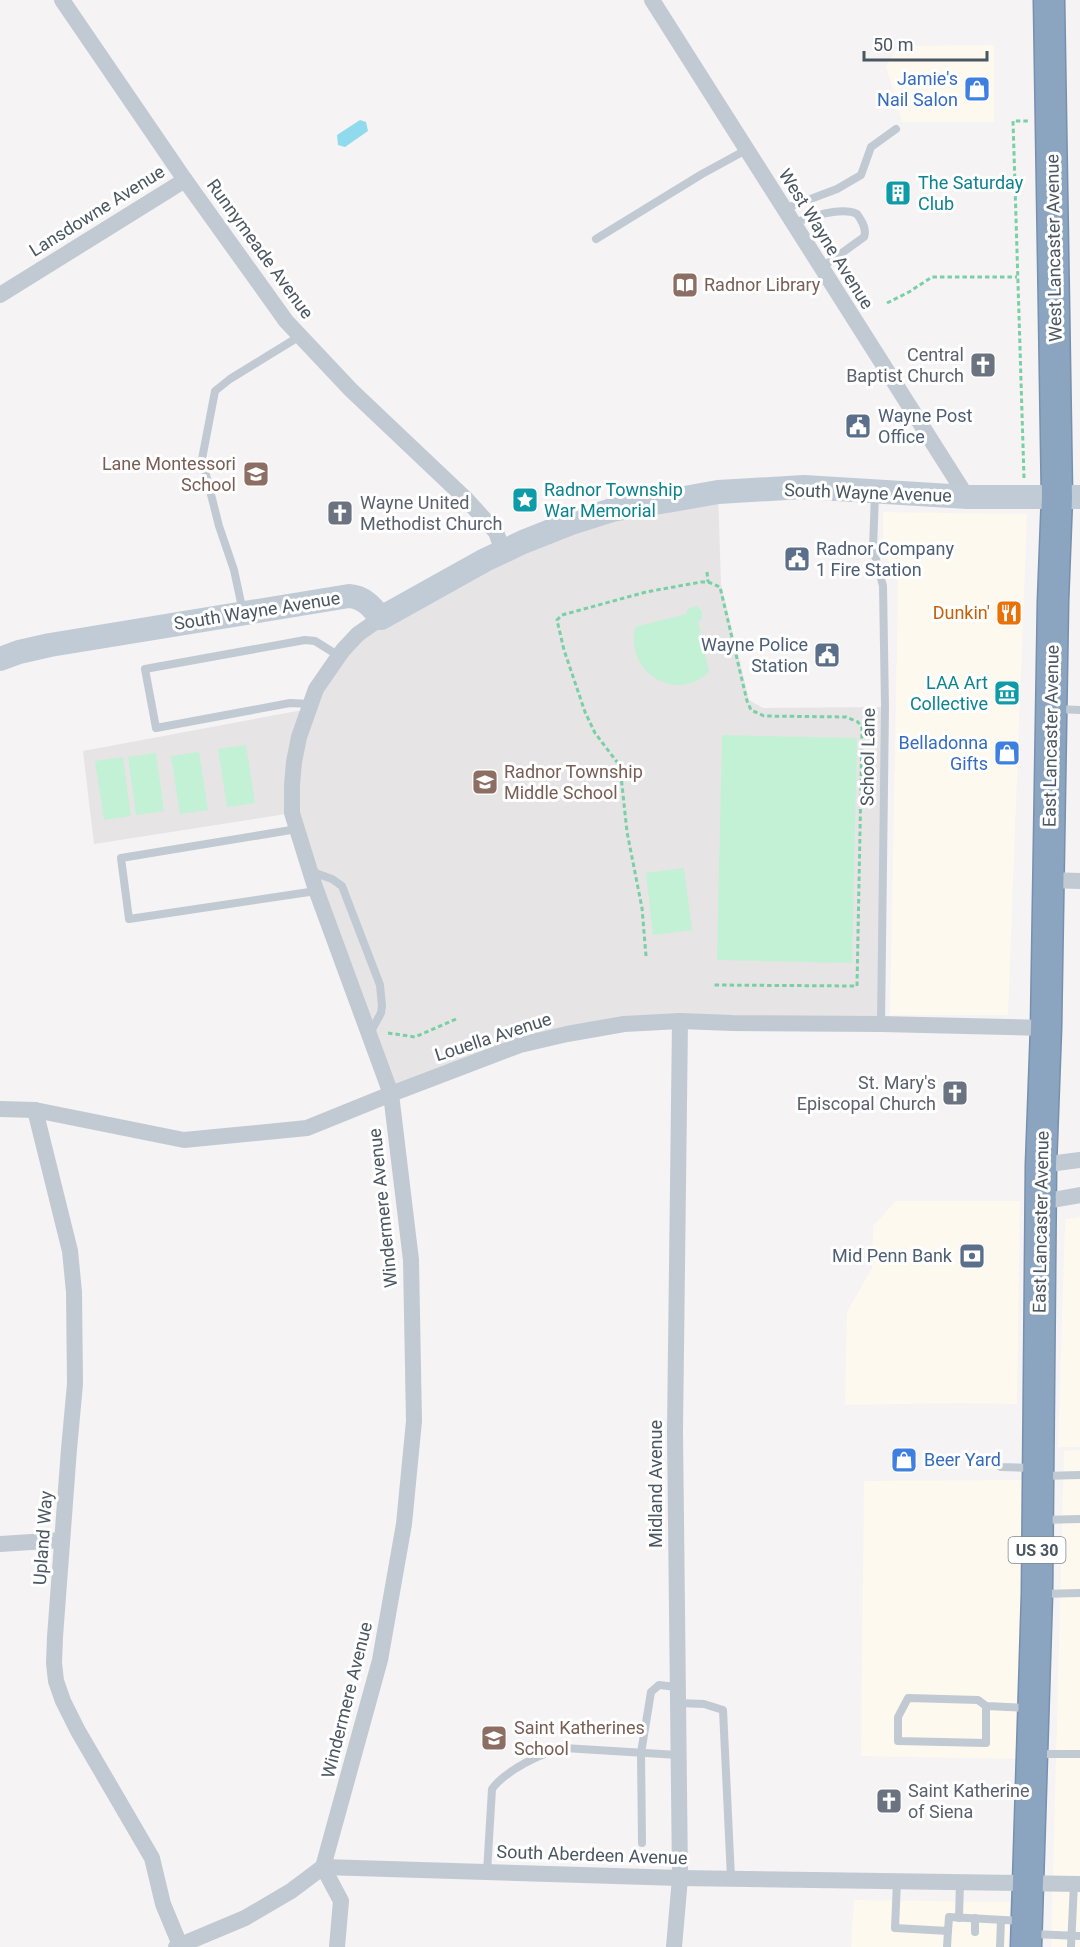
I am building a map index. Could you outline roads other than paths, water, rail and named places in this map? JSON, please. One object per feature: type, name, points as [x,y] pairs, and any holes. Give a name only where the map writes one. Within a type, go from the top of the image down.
[{"type":"highway","name":"West Lancaster Avenue","points":[[1049,0],[1052,121],[1069,497]]},
{"type":"highway","name":"East Lancaster Avenue","points":[[1020,1930],[1028,1883],[1034,1708],[1041,1165],[1048,880],[1066,710],[1053,601],[1069,497]]},
{"type":"main road","name":"South Wayne Avenue","points":[[0,659],[50,645],[349,596],[358,597],[371,606],[381,618],[503,551],[571,523],[612,510],[718,492],[804,487],[967,497],[1069,497]]},
{"type":"street","name":"Runnymeade Avenue","points":[[62,0],[185,180],[286,321],[351,390],[466,499],[496,532],[503,551]]},
{"type":"street","name":"West Wayne Avenue","points":[[652,0],[967,497]]},
{"type":"street","name":"Lansdowne Avenue","points":[[0,295],[185,180]]},
{"type":"street","name":"Windermere Avenue","points":[[323,1867],[380,1660],[404,1524],[414,1421],[411,1260],[391,1094],[316,891],[292,813],[294,762],[316,689],[358,634],[381,618]]},
{"type":"street","points":[[1048,880],[1080,881]]},
{"type":"street","name":"Louella Avenue","points":[[0,1109],[35,1110],[184,1140],[307,1128],[520,1045],[624,1024],[680,1021],[1046,1028]]},
{"type":"street","name":"Midland Avenue","points":[[674,1947],[680,1878],[675,1431],[680,1021]]},
{"type":"street","name":"Upland Way","points":[[35,1110],[70,1251],[74,1292],[75,1384],[54,1655],[56,1681],[78,1731],[152,1858],[178,1946]]},
{"type":"street","points":[[1041,1165],[1080,1160]]},
{"type":"street","points":[[1041,1202],[1080,1195]]},
{"type":"street","points":[[0,1544],[62,1540]]},
{"type":"street","points":[[178,1946],[245,1918],[291,1891],[323,1867],[341,1901],[337,1947]]},
{"type":"street","name":"South Aberdeen Avenue","points":[[323,1867],[680,1878],[1077,1883]]},
{"type":"lane","points":[[783,209],[837,189],[861,175],[867,152],[896,129]]},
{"type":"lane","points":[[596,239],[702,174],[746,150]]},
{"type":"lane","points":[[793,224],[815,216],[846,211],[857,214],[865,234],[860,242],[821,268]]},
{"type":"lane","points":[[243,614],[234,570],[219,526],[202,459],[215,391],[230,379],[300,336]]},
{"type":"lane","name":"School Lane","points":[[875,491],[873,548],[883,586],[885,707],[881,1024]]},
{"type":"lane","points":[[310,704],[290,703],[156,728],[145,669],[305,640],[315,641],[339,657]]},
{"type":"lane","points":[[297,829],[121,858],[129,919],[316,891]]},
{"type":"lane","points":[[310,870],[342,886],[380,985],[381,1013],[369,1035]]},
{"type":"lane","points":[[991,1461],[1001,1467],[1080,1475]]},
{"type":"lane","points":[[1038,1520],[1080,1519]]},
{"type":"lane","points":[[1037,1594],[1080,1593]]},
{"type":"lane","points":[[642,1843],[641,1753],[651,1692],[659,1685],[677,1695],[723,1710],[731,1878]]},
{"type":"lane","points":[[986,1707],[986,1743],[898,1741],[898,1717],[908,1698],[978,1700],[986,1707],[1034,1708]]},
{"type":"lane","points":[[487,1872],[492,1789],[499,1780],[550,1751],[564,1748],[678,1755]]},
{"type":"lane","points":[[1032,1754],[1080,1754]]},
{"type":"lane","points":[[897,1881],[895,1928],[948,1931]]},
{"type":"lane","points":[[960,1882],[960,1918]]},
{"type":"lane","points":[[1071,1947],[1076,1936],[1077,1883]]},
{"type":"lane","points":[[947,1947],[949,1917],[975,1918],[1020,1930],[1076,1936]]},
{"type":"lane","points":[[975,1918],[975,1932]]},
{"type":"lane","points":[[1000,1947],[1020,1930]]},
{"type":"water","points":[[360,120],[366,122],[368,131],[345,147],[338,145],[337,135]]},
{"type":"place","name":"Jamie's Nail Salon","points":[[977,89]]},
{"type":"place","name":"The Saturday Club","points":[[898,193]]},
{"type":"place","name":"Radnor Library","points":[[685,285]]},
{"type":"place","name":"Central Baptist Church","points":[[983,365]]},
{"type":"place","name":"Wayne Post Office","points":[[858,426]]},
{"type":"place","name":"Lane Montessori School","points":[[256,474]]},
{"type":"place","name":"Radnor Township War Memorial","points":[[525,500]]},
{"type":"place","name":"Wayne United Methodist Church","points":[[340,513]]},
{"type":"place","name":"Radnor Company 1 Fire Station","points":[[797,559]]},
{"type":"place","name":"Dunkin'","points":[[1009,613]]},
{"type":"place","name":"Wayne Police Station","points":[[827,655]]},
{"type":"place","name":"LAA Art Collective","points":[[1007,693]]},
{"type":"place","name":"Belladonna Gifts","points":[[1007,753]]},
{"type":"place","name":"Radnor Township Middle School","points":[[485,782]]},
{"type":"place","name":"St. Mary's Episcopal Church","points":[[955,1093]]},
{"type":"place","name":"Mid Penn Bank","points":[[972,1256]]},
{"type":"place","name":"Beer Yard","points":[[904,1460]]},
{"type":"place","name":"Saint Katherines School","points":[[494,1738]]},
{"type":"place","name":"Saint Katherine of Siena","points":[[889,1801]]}]
